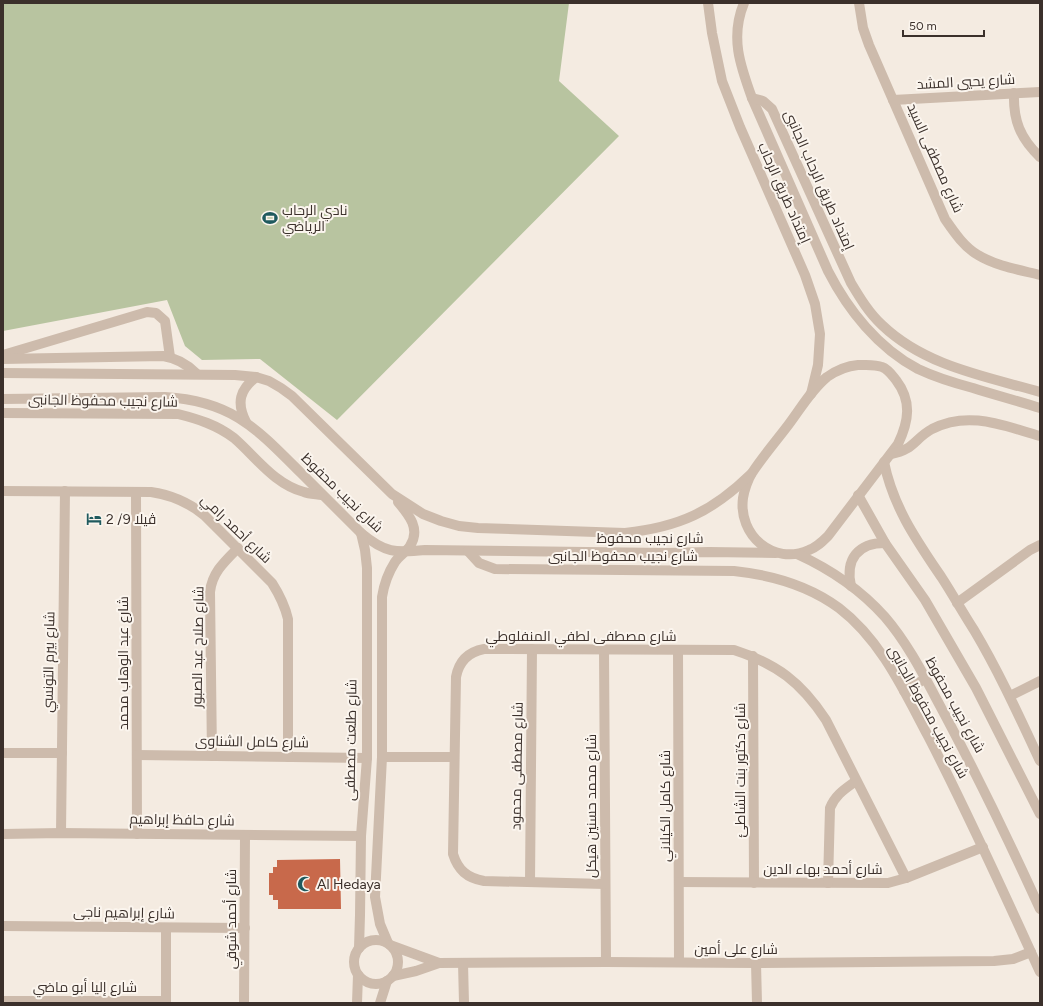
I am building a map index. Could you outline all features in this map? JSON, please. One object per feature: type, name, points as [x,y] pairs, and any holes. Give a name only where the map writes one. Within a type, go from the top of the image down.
[{"type":"street","name":"إمتداد طريق الرحاب","points":[[708,3],[712,33],[722,81],[740,127],[805,275],[816,304],[820,341],[818,365],[811,394]]},
{"type":"street","name":"إمتداد طريق الرحاب","points":[[744,3],[740,13],[736,35],[738,57],[752,98],[828,271],[838,290],[859,320],[875,337],[895,353],[916,368],[926,373],[1040,408]]},
{"type":"street","name":"شارع مصطفى السيد","points":[[859,3],[863,28],[869,45],[946,219],[954,233],[965,245],[978,255],[993,262],[1040,275]]},
{"type":"street","points":[[1014,92],[1016,122],[1026,142],[1040,157]]},
{"type":"street","name":"شارع يحيي المشد","points":[[893,100],[1014,92],[1040,92]]},
{"type":"street","name":"إمتداد طريق الرحاب الجانبى","points":[[752,98],[764,101],[772,109],[851,283],[861,300],[881,324],[908,346],[938,362],[1040,392]]},
{"type":"street","points":[[838,290],[851,283]]},
{"type":"street","points":[[3,355],[147,312],[156,313],[165,321],[170,357]]},
{"type":"street","points":[[883,367],[895,353]]},
{"type":"street","points":[[3,359],[163,356],[180,361],[189,366],[197,374]]},
{"type":"street","points":[[776,553],[763,547],[753,537],[745,525],[742,511],[743,496],[751,474],[811,394],[826,378],[846,366],[870,365],[883,367],[891,374],[901,388],[908,408],[904,430],[898,444],[828,536],[819,545],[809,551],[797,554]]},
{"type":"street","name":"شارع نجيب محفوظ","points":[[3,373],[197,374],[256,376],[269,381],[292,396],[392,494],[423,514],[459,526],[625,533],[649,530],[672,525],[715,505],[734,491],[751,474]]},
{"type":"street","points":[[977,389],[981,375]]},
{"type":"street","points":[[246,422],[241,412],[240,402],[242,392],[248,383],[256,376]]},
{"type":"street","name":"شارع نجيب محفوظ","points":[[3,399],[165,397],[182,398],[215,406],[246,422],[266,438],[361,533],[381,547],[392,551],[776,553],[786,555],[797,554],[816,563],[851,586],[884,617],[899,634],[977,775],[1040,909]]},
{"type":"street","name":"شارع نجيب محفوظ الجانبى","points":[[3,413],[171,414],[198,418],[216,426],[233,438],[274,476],[288,486],[304,493],[322,495]]},
{"type":"street","points":[[887,458],[911,447],[931,430],[944,424],[959,420],[989,422],[1040,436]]},
{"type":"street","points":[[887,458],[887,478],[898,508],[994,665],[1040,761]]},
{"type":"street","name":"شارع أحمد رامي","points":[[3,491],[151,492],[166,494],[180,499],[193,506],[204,515],[272,583],[282,600],[287,614],[288,757]]},
{"type":"street","name":"شارع بيرم التونسي","points":[[61,833],[65,492]]},
{"type":"street","name":"شارع عبد الوهاب محمد","points":[[136,492],[137,834]]},
{"type":"street","points":[[380,1003],[390,978],[397,970],[398,963],[398,956],[389,944],[380,924],[375,897],[382,756],[382,597],[386,578],[396,560],[413,541],[414,526],[408,513],[392,494]]},
{"type":"street","name":"شارع نجيب محفوظ","points":[[858,495],[885,543],[924,600],[976,688],[1040,814]]},
{"type":"street","name":"شارع طلعت مصطفى","points":[[359,948],[361,836],[367,758],[367,568],[366,550],[361,533]]},
{"type":"street","points":[[851,586],[848,575],[850,564],[855,554],[864,547],[874,543],[885,543]]},
{"type":"street","points":[[957,603],[1030,550],[1040,545]]},
{"type":"street","name":"شارع صلاح عبد الصبور","points":[[212,756],[210,592],[212,580],[218,568],[238,548]]},
{"type":"street","name":"شارع نجيب محفوظ الجانبى","points":[[468,551],[479,563],[495,569],[734,571],[758,573],[802,587],[823,597],[839,608],[853,620],[878,648],[904,691],[954,786],[1040,972]]},
{"type":"street","name":"شارع مصطفى لطفي المنفلوطي","points":[[605,884],[484,881],[467,876],[460,870],[453,854],[456,677],[458,668],[468,655],[484,649],[734,650],[753,656],[771,665],[802,688],[826,720],[906,878]]},
{"type":"street","name":"شارع مصطفى محمود","points":[[530,882],[532,650]]},
{"type":"street","name":"شارع محمد حسنين هيكل","points":[[604,650],[606,962]]},
{"type":"street","name":"شارع كامل الكيلاني","points":[[678,650],[679,962]]},
{"type":"street","name":"شارع دكتور بنت الشاطئ","points":[[753,656],[754,883]]},
{"type":"street","points":[[904,691],[925,679]]},
{"type":"street","points":[[1010,696],[1040,681]]},
{"type":"street","points":[[3,753],[62,753]]},
{"type":"street","name":"شارع كامل الشناوى","points":[[137,755],[367,758]]},
{"type":"street","points":[[382,756],[454,757]]},
{"type":"street","points":[[828,883],[830,808],[835,797],[856,781]]},
{"type":"street","name":"شارع حافظ إبراهيم","points":[[3,834],[61,833],[361,836]]},
{"type":"street","name":"شارع أحمد شوقي","points":[[244,1003],[245,835]]},
{"type":"street","name":"شارع أحمد بهاء الدين","points":[[679,882],[883,883],[906,878],[983,847]]},
{"type":"street","name":"شارع إبراهيم ناجى","points":[[3,926],[244,928]]},
{"type":"street","points":[[166,928],[166,1002]]},
{"type":"street","points":[[357,1003],[358,975],[354,961],[355,954],[359,948],[369,941],[376,940],[389,944]]},
{"type":"street","name":"شارع على أمين","points":[[389,944],[439,963]]},
{"type":"street","name":"شارع على أمين","points":[[390,978],[439,963],[994,961],[1013,959],[1031,952]]},
{"type":"street","points":[[463,963],[464,1003]]},
{"type":"street","points":[[756,963],[757,1003]]},
{"type":"street","points":[[358,975],[371,983],[379,984],[390,978]]},
{"type":"street","name":"شارع إليا أبو ماضي","points":[[3,1001],[166,1002]]},
{"type":"green space","name":"نادي الرحاب الرياضي","points":[[3,3],[569,3],[559,81],[619,136],[337,420],[260,359],[202,360],[185,346],[167,300],[3,331]]},
{"type":"building","name":"Al Hedaya","points":[[340,859],[341,909],[278,909],[278,900],[273,900],[273,895],[269,895],[269,873],[273,873],[273,867],[277,867],[277,860]]},
{"type":"place","name":"نادي الرحاب الرياضي","points":[[270,218]]},
{"type":"place","name":"ڤيلا 9/ 2","points":[[94,519]]},
{"type":"place","name":"Al Hedaya","points":[[305,884]]}]
